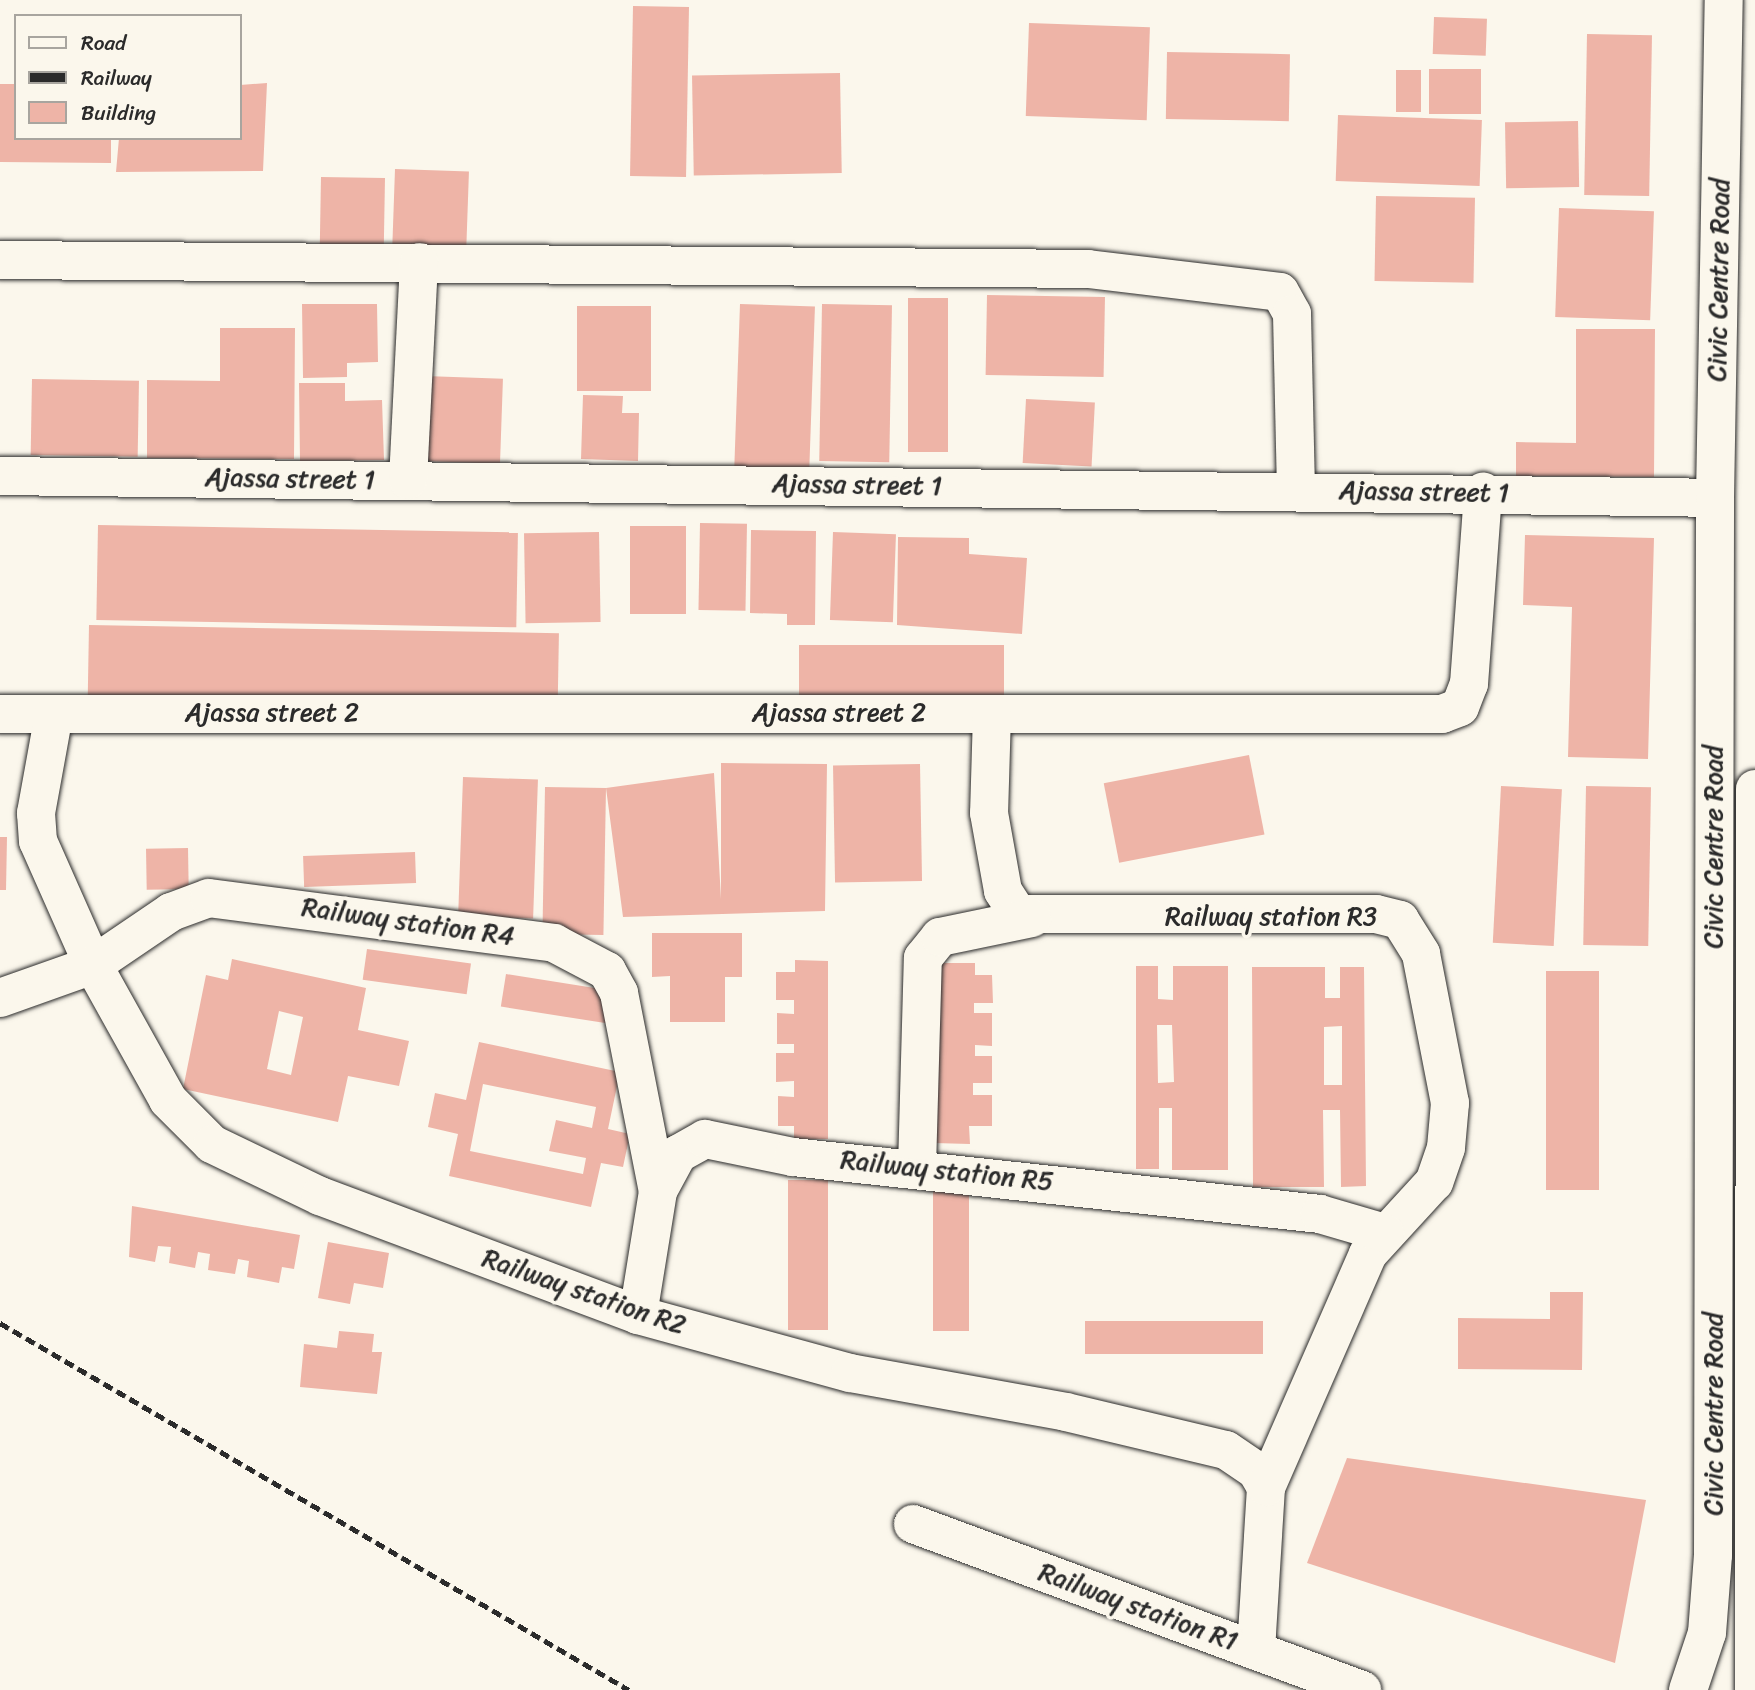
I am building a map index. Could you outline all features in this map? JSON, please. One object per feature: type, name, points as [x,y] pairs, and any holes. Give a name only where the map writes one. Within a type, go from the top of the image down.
[{"type":"street","name":"Civic Centre Road","points":[[1688,1690],[1707,1633],[1713,1555],[1715,498],[1724,0]]},
{"type":"street","points":[[0,260],[1088,270],[1280,292],[1292,314],[1296,490]]},
{"type":"street","points":[[408,480],[419,262]]},
{"type":"street","name":"Ajassa street 1","points":[[0,476],[1483,492],[1715,498]]},
{"type":"street","name":"Ajassa street 2","points":[[0,714],[1442,714],[1460,707],[1469,684],[1483,492]]},
{"type":"street","name":"Railway station R2","points":[[54,714],[36,813],[38,841],[93,965],[168,1100],[212,1144],[320,1196],[638,1315],[850,1373],[1066,1412],[1226,1451],[1256,1470],[1266,1487]]},
{"type":"street","points":[[992,714],[989,813],[1003,891],[1018,914],[1032,918]]},
{"type":"street","name":"Civic Centre Road","points":[[1754,1690],[1755,789]]},
{"type":"street","name":"Railway station R4","points":[[0,998],[93,965],[171,912],[209,898],[441,926],[583,953],[607,971],[620,993],[658,1191]]},
{"type":"street","name":"Railway station R3","points":[[917,1167],[923,958],[940,937],[1032,918],[1376,914],[1400,920],[1421,954],[1450,1103],[1446,1148],[1434,1182],[1368,1254],[1266,1487]]},
{"type":"street","name":"Railway station R5","points":[[638,1315],[658,1191],[678,1154],[705,1139],[793,1157],[917,1167],[1320,1214],[1385,1233]]},
{"type":"street","points":[[1256,1651],[1266,1487]]},
{"type":"street","name":"Railway station R1","points":[[914,1524],[1362,1690]]},
{"type":"building","points":[[633,6],[689,7],[686,177],[630,176]]},
{"type":"building","points":[[1434,17],[1487,19],[1486,56],[1433,54]]},
{"type":"building","points":[[1029,23],[1150,27],[1147,120],[1026,116]]},
{"type":"building","points":[[1587,34],[1652,35],[1649,196],[1584,195]]},
{"type":"building","points":[[1167,52],[1290,54],[1289,121],[1166,119]]},
{"type":"building","points":[[1429,69],[1481,69],[1481,114],[1429,114]]},
{"type":"building","points":[[1396,70],[1421,70],[1421,112],[1396,112]]},
{"type":"building","points":[[840,73],[842,173],[694,176],[692,76]]},
{"type":"building","points":[[267,83],[263,171],[116,172],[119,140],[242,140],[242,85]]},
{"type":"building","points":[[0,84],[14,84],[14,140],[111,140],[111,163],[0,162]]},
{"type":"building","points":[[1338,115],[1482,120],[1480,186],[1336,181]]},
{"type":"building","points":[[1578,121],[1579,187],[1506,188],[1505,122]]},
{"type":"building","points":[[395,169],[469,172],[466,248],[392,245]]},
{"type":"building","points":[[321,177],[385,178],[384,256],[320,255]]},
{"type":"building","points":[[1376,196],[1475,198],[1474,283],[1375,281]]},
{"type":"building","points":[[1559,208],[1654,211],[1650,320],[1555,317]]},
{"type":"building","points":[[987,295],[1105,297],[1104,377],[986,375]]},
{"type":"building","points":[[908,298],[948,298],[948,452],[908,452]]},
{"type":"building","points":[[302,304],[377,304],[378,362],[347,363],[347,377],[303,378]]},
{"type":"building","points":[[740,304],[815,307],[809,472],[734,469]]},
{"type":"building","points":[[822,304],[892,305],[889,462],[819,461]]},
{"type":"building","points":[[577,306],[651,306],[651,391],[577,391]]},
{"type":"building","points":[[220,328],[295,328],[294,459],[147,458],[147,380],[220,381]]},
{"type":"building","points":[[1576,329],[1655,329],[1654,477],[1516,476],[1516,442],[1576,443]]},
{"type":"building","points":[[425,376],[503,379],[500,464],[422,461]]},
{"type":"building","points":[[32,379],[139,381],[138,457],[31,455]]},
{"type":"building","points":[[299,383],[345,383],[345,401],[382,400],[384,460],[300,461]]},
{"type":"building","points":[[583,395],[623,396],[622,413],[639,413],[638,461],[581,459]]},
{"type":"building","points":[[1026,399],[1095,403],[1092,467],[1023,463]]},
{"type":"building","points":[[700,523],[747,524],[745,611],[698,610]]},
{"type":"building","points":[[98,525],[518,532],[516,627],[96,620]]},
{"type":"building","points":[[630,526],[686,526],[686,614],[630,614]]},
{"type":"building","points":[[751,530],[816,531],[815,625],[787,625],[787,614],[750,613]]},
{"type":"building","points":[[599,532],[601,622],[526,623],[524,533]]},
{"type":"building","points":[[833,532],[896,534],[893,622],[830,620]]},
{"type":"building","points":[[1525,535],[1654,538],[1648,759],[1568,757],[1572,607],[1523,605]]},
{"type":"building","points":[[898,537],[969,538],[969,554],[1027,558],[1022,634],[897,625]]},
{"type":"building","points":[[89,625],[559,633],[558,708],[88,700]]},
{"type":"building","points":[[799,645],[1004,645],[1004,701],[799,701]]},
{"type":"building","points":[[1249,755],[1264,835],[1119,863],[1104,783]]},
{"type":"building","points":[[721,763],[827,764],[825,911],[623,917],[606,788],[714,773],[721,899]]},
{"type":"building","points":[[920,764],[922,881],[835,883],[833,766]]},
{"type":"building","points":[[463,777],[538,780],[533,919],[458,916]]},
{"type":"building","points":[[1501,786],[1562,789],[1554,946],[1493,943]]},
{"type":"building","points":[[1586,786],[1651,787],[1648,946],[1583,945]]},
{"type":"building","points":[[545,787],[606,788],[603,935],[542,934]]},
{"type":"building","points":[[0,837],[7,837],[6,890],[0,890]]},
{"type":"building","points":[[188,848],[189,889],[147,890],[146,849]]},
{"type":"building","points":[[415,852],[416,883],[304,887],[303,856]]},
{"type":"building","points":[[652,933],[742,933],[742,977],[725,977],[725,1022],[670,1022],[670,976],[652,977]]},
{"type":"building","points":[[367,949],[471,964],[467,994],[363,980]]},
{"type":"building","points":[[232,959],[366,988],[358,1030],[409,1041],[399,1086],[348,1076],[338,1122],[183,1089],[206,975],[228,980]],"holes":[[[279,1011],[303,1017],[291,1075],[267,1069]]]},
{"type":"building","points":[[795,960],[828,961],[828,1139],[794,1139],[794,1126],[778,1126],[778,1096],[794,1097],[794,1081],[776,1082],[776,1053],[794,1053],[794,1044],[777,1044],[777,1013],[794,1014],[794,1000],[776,1000],[776,972],[795,972]]},
{"type":"building","points":[[934,963],[975,963],[975,975],[992,975],[993,1003],[974,1003],[974,1013],[992,1013],[992,1046],[975,1045],[975,1056],[992,1056],[992,1083],[973,1083],[973,1095],[992,1095],[992,1126],[969,1126],[970,1144],[934,1143]]},
{"type":"building","points":[[1136,966],[1158,966],[1158,999],[1173,1000],[1173,966],[1228,966],[1228,1170],[1172,1170],[1172,1108],[1159,1108],[1159,1169],[1136,1169]],"holes":[[[1157,1025],[1172,1025],[1174,1082],[1158,1083]]]},
{"type":"building","points":[[1252,967],[1325,967],[1325,998],[1340,998],[1340,967],[1364,967],[1366,1186],[1341,1187],[1340,1110],[1323,1110],[1324,1187],[1253,1187]],"holes":[[[1342,1026],[1342,1085],[1324,1085],[1324,1027]]]},
{"type":"building","points":[[1546,971],[1599,971],[1599,1190],[1546,1190]]},
{"type":"building","points":[[506,974],[617,992],[611,1024],[501,1007]]},
{"type":"building","points":[[479,1042],[620,1072],[608,1129],[630,1134],[623,1167],[601,1163],[591,1207],[449,1176],[458,1134],[428,1127],[435,1093],[466,1100]],"holes":[[[483,1084],[596,1107],[592,1128],[556,1120],[549,1151],[586,1158],[583,1174],[470,1151]]]},
{"type":"building","points":[[788,1180],[828,1180],[828,1330],[788,1330]]},
{"type":"building","points":[[933,1182],[969,1182],[969,1331],[933,1331]]},
{"type":"building","points":[[132,1206],[300,1235],[294,1269],[282,1267],[279,1283],[247,1277],[249,1261],[238,1259],[235,1274],[208,1270],[210,1254],[198,1252],[195,1268],[169,1263],[171,1247],[158,1246],[155,1262],[129,1257]]},
{"type":"building","points":[[328,1242],[389,1253],[383,1288],[354,1283],[350,1304],[318,1298]]},
{"type":"building","points":[[1550,1292],[1583,1292],[1582,1370],[1458,1369],[1458,1318],[1550,1319]]},
{"type":"building","points":[[1085,1321],[1263,1321],[1263,1354],[1085,1354]]},
{"type":"building","points":[[339,1331],[374,1334],[372,1352],[382,1352],[377,1394],[300,1387],[304,1344],[337,1348]]},
{"type":"building","points":[[1347,1458],[1646,1500],[1615,1663],[1307,1563]]},
{"type":"railway","points":[[0,1323],[629,1690]]}]
